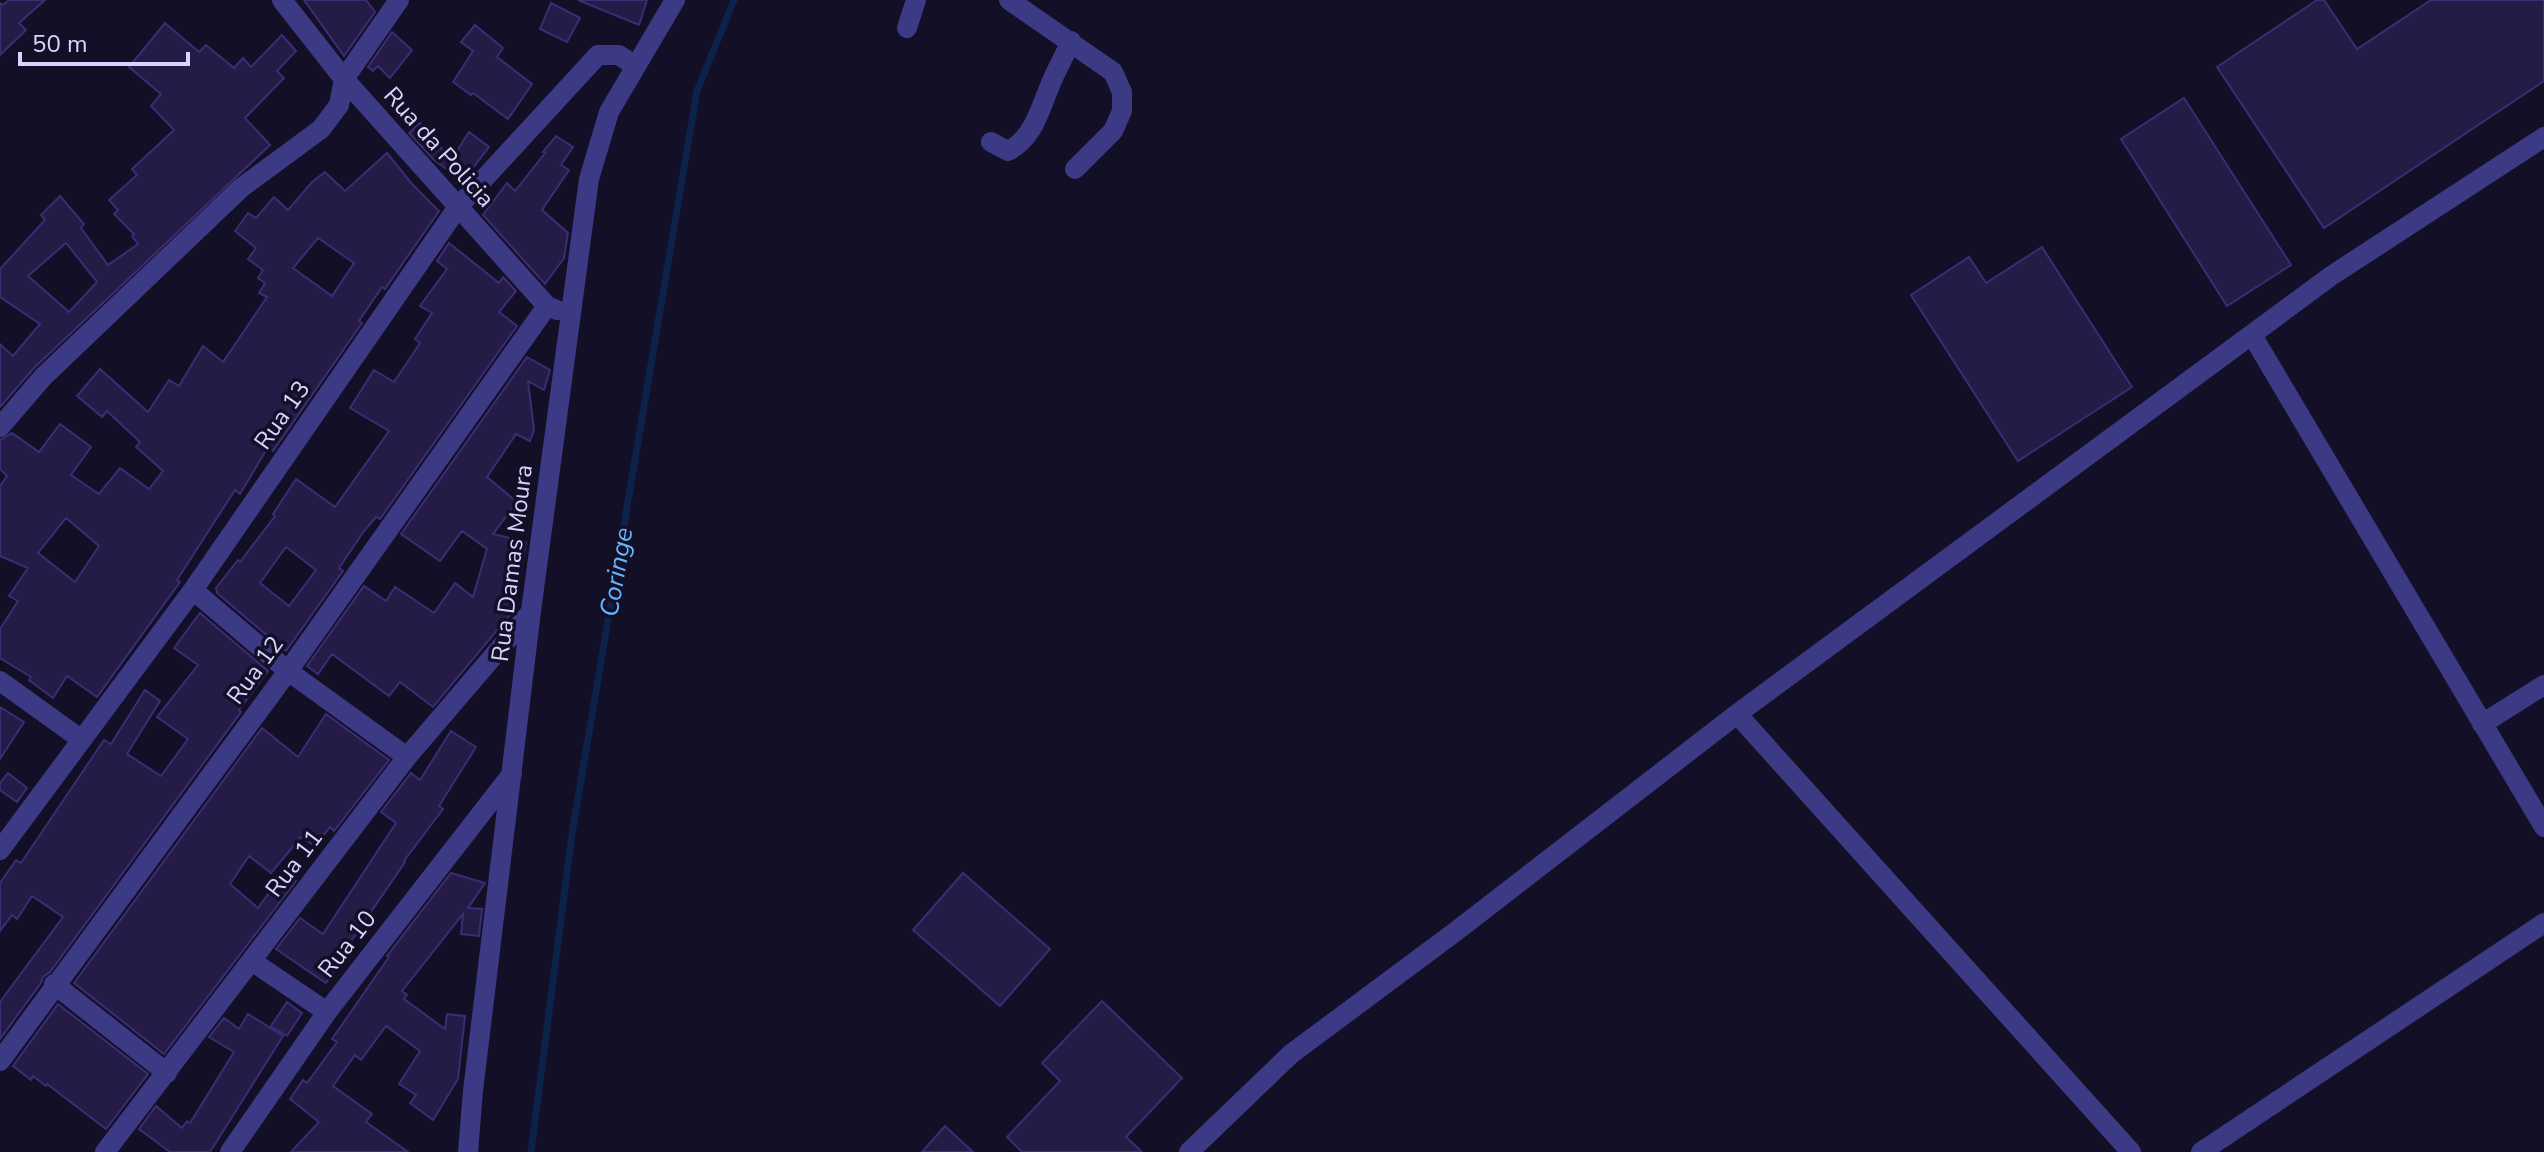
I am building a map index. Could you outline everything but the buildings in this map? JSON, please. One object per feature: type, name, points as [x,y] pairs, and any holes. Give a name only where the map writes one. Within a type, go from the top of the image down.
[{"type":"street","name":"Rua da Policia","points":[[282,0],[344,79],[547,306],[570,314]]},
{"type":"street","points":[[0,427],[43,377],[241,188],[321,129],[339,105],[344,79],[399,0]]},
{"type":"street","name":"Rua Damas Moura","points":[[468,1152],[531,611],[589,179],[609,112],[675,0]]},
{"type":"street","points":[[907,28],[916,0]]},
{"type":"street","points":[[1009,0],[1113,72],[1122,92],[1122,111],[1113,131],[1075,169]]},
{"type":"street","points":[[991,142],[1008,151],[1018,146],[1039,119],[1048,88],[1071,41]]},
{"type":"street","name":"Rua 13","points":[[0,850],[193,590],[458,207],[598,55],[619,55],[635,66]]},
{"type":"street","points":[[1189,1152],[1291,1054],[1455,932],[1737,714],[2331,276],[2544,137]]},
{"type":"street","name":"Rua 12","points":[[0,1061],[288,671],[547,306]]},
{"type":"street","points":[[2252,335],[2544,827]]},
{"type":"street","points":[[193,590],[288,671],[407,757]]},
{"type":"street","name":"Rua 11","points":[[105,1152],[407,757],[531,611]]},
{"type":"street","points":[[0,681],[82,740]]},
{"type":"street","points":[[2482,724],[2544,685]]},
{"type":"street","points":[[1737,714],[2131,1152]]},
{"type":"street","name":"Rua 10","points":[[230,1152],[327,1012],[513,773]]},
{"type":"street","points":[[2201,1152],[2544,923]]},
{"type":"street","points":[[253,962],[327,1012]]},
{"type":"street","points":[[54,984],[167,1073]]},
{"type":"waterway","name":"Coringe","points":[[531,1152],[572,834],[697,91],[734,0]]}]
